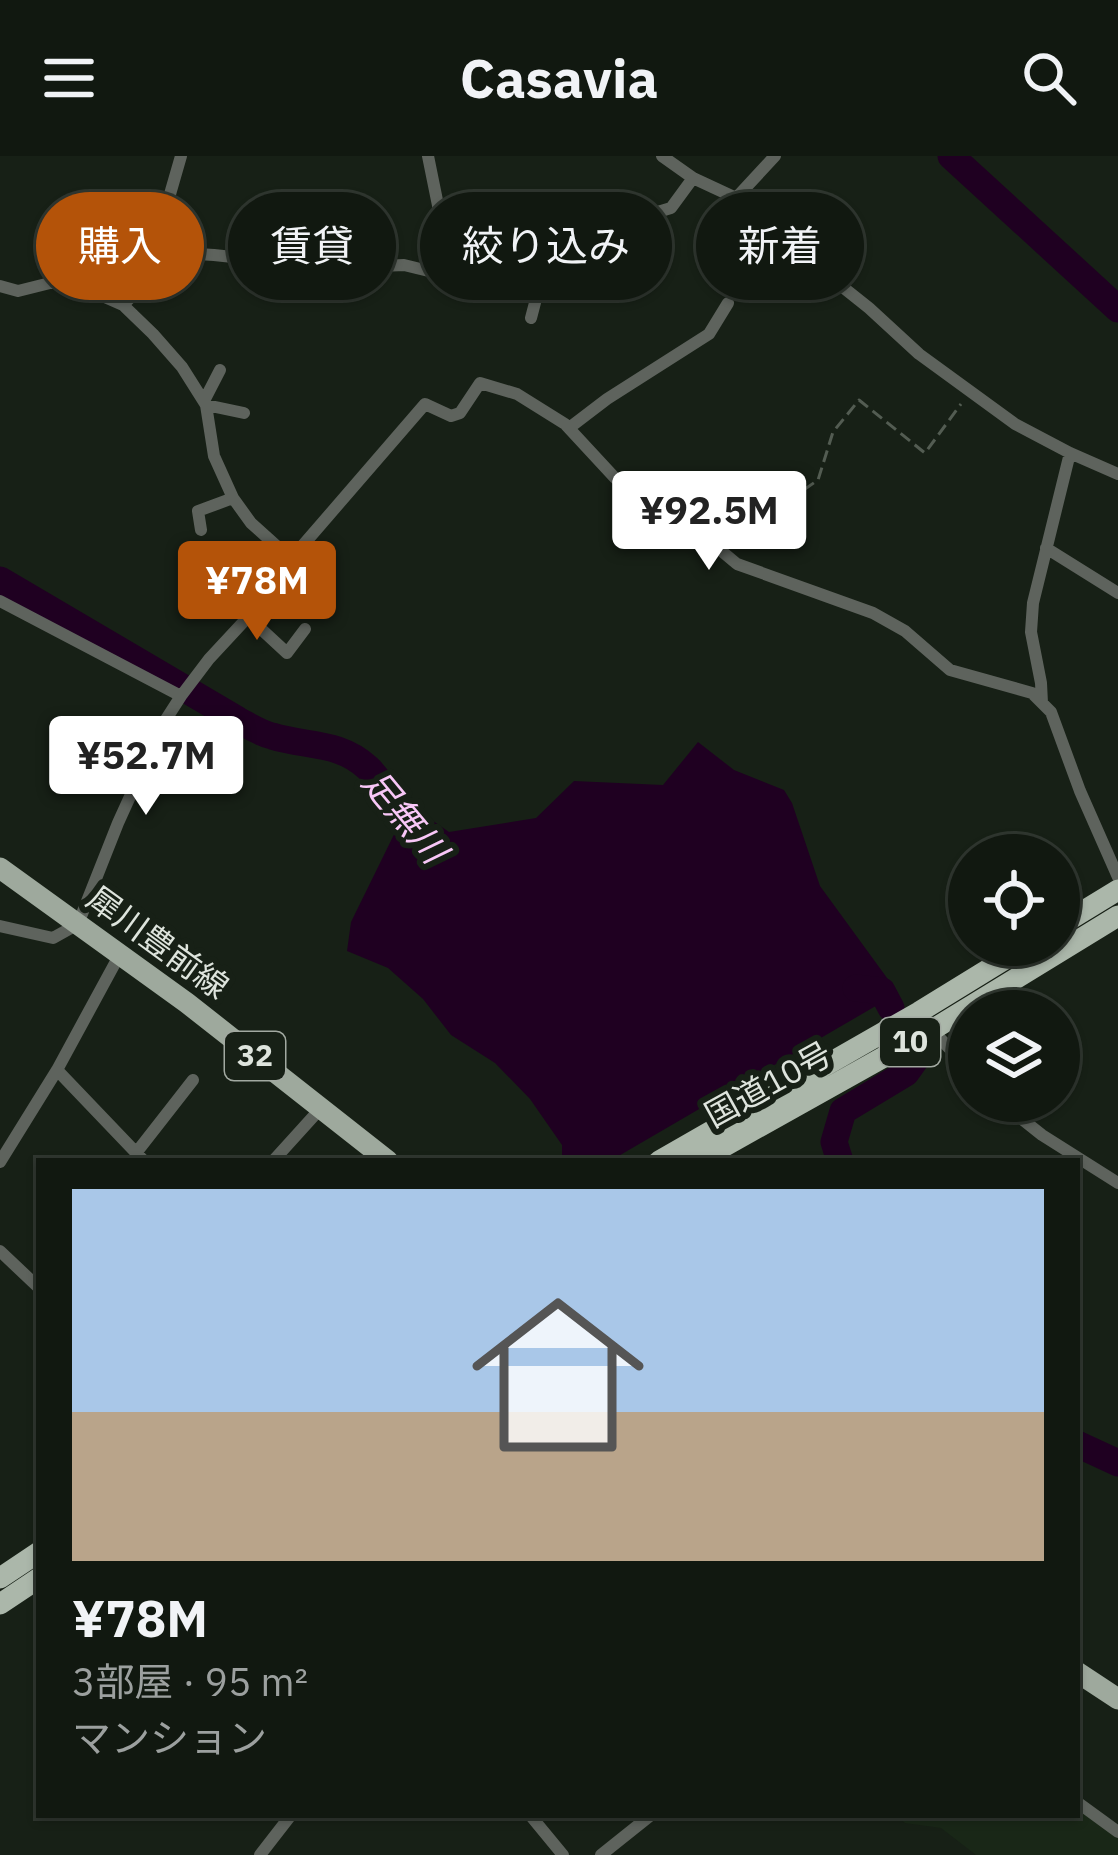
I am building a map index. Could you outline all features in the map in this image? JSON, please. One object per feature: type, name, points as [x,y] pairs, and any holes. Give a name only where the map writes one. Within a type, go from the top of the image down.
[{"type":"highway","points":[[1080,913],[1118,890]]},
{"type":"highway","name":"国道10号","points":[[703,1158],[932,1030],[1118,916]]},
{"type":"highway","name":"国道10号","points":[[664,1158],[994,966]]},
{"type":"highway","points":[[0,1578],[36,1554]]},
{"type":"highway","points":[[0,1604],[36,1580]]},
{"type":"main road","name":"犀川豊前線","points":[[0,868],[187,1003],[384,1158]]},
{"type":"main road","points":[[1080,1674],[1118,1699]]},
{"type":"street","points":[[171,192],[181,156]]},
{"type":"street","points":[[428,156],[435,192]]},
{"type":"street","points":[[662,156],[723,192]]},
{"type":"street","points":[[742,192],[776,156]]},
{"type":"street","points":[[672,207],[693,178]]},
{"type":"street","points":[[204,256],[334,268],[420,269]]},
{"type":"street","points":[[0,286],[18,291],[73,283],[123,305],[154,334],[205,403],[214,456],[232,498],[251,523],[291,559]]},
{"type":"street","points":[[123,305],[128,300]]},
{"type":"street","points":[[531,318],[536,300]]},
{"type":"street","points":[[859,300],[919,354],[1015,424],[1070,454],[1117,471]]},
{"type":"street","points":[[569,428],[709,334],[728,303]]},
{"type":"street","points":[[205,403],[220,370]]},
{"type":"street","points":[[0,926],[53,938],[78,924],[163,724],[208,659],[425,404],[451,416],[460,412],[480,383],[518,394],[569,428],[615,478],[676,513],[737,564],[873,613],[905,631],[950,670],[1032,693],[1051,712],[1118,877]]},
{"type":"street","points":[[205,403],[244,413]]},
{"type":"street","points":[[1042,703],[1031,632],[1033,602],[1070,454]]},
{"type":"street","points":[[201,530],[198,511],[232,498]]},
{"type":"street","points":[[1046,548],[1118,593]]},
{"type":"street","points":[[0,601],[181,696]]},
{"type":"street","points":[[248,617],[287,653],[305,629]]},
{"type":"street","points":[[0,1162],[120,954]]},
{"type":"street","points":[[932,1030],[948,1047]]},
{"type":"street","points":[[57,1070],[140,1157],[193,1080]]},
{"type":"street","points":[[276,1158],[321,1108]]},
{"type":"street","points":[[1026,1122],[1078,1158]]},
{"type":"street","points":[[1080,1159],[1118,1183]]},
{"type":"street","points":[[0,1251],[36,1285]]},
{"type":"street","points":[[1080,1804],[1118,1832]]},
{"type":"street","points":[[260,1855],[288,1818]]},
{"type":"street","points":[[532,1818],[563,1855]]},
{"type":"street","points":[[601,1855],[647,1818]]},
{"type":"path","points":[[718,549],[818,480],[833,432],[859,400],[925,453],[970,391]]},
{"type":"shaded area","points":[[1080,1804],[1118,1832],[1118,1855],[976,1855],[941,1828],[899,1818],[1080,1818]]},
{"type":"water","points":[[698,742],[734,770],[784,790],[820,886],[898,993],[615,1158],[562,1158],[562,1145],[530,1099],[495,1063],[451,1035],[423,999],[388,968],[347,951],[351,922],[409,804],[449,832],[536,818],[574,781],[663,785]]},
{"type":"waterway","points":[[951,156],[1118,309]]},
{"type":"waterway","name":"足無川","points":[[0,580],[255,729],[357,759],[376,777],[420,845]]},
{"type":"waterway","name":"足無川","points":[[856,988],[882,991],[891,1008]]},
{"type":"waterway","name":"足無川","points":[[839,1158],[834,1142],[843,1111],[906,1073],[914,1055]]},
{"type":"waterway","name":"足無川","points":[[1080,1445],[1118,1463]]}]
